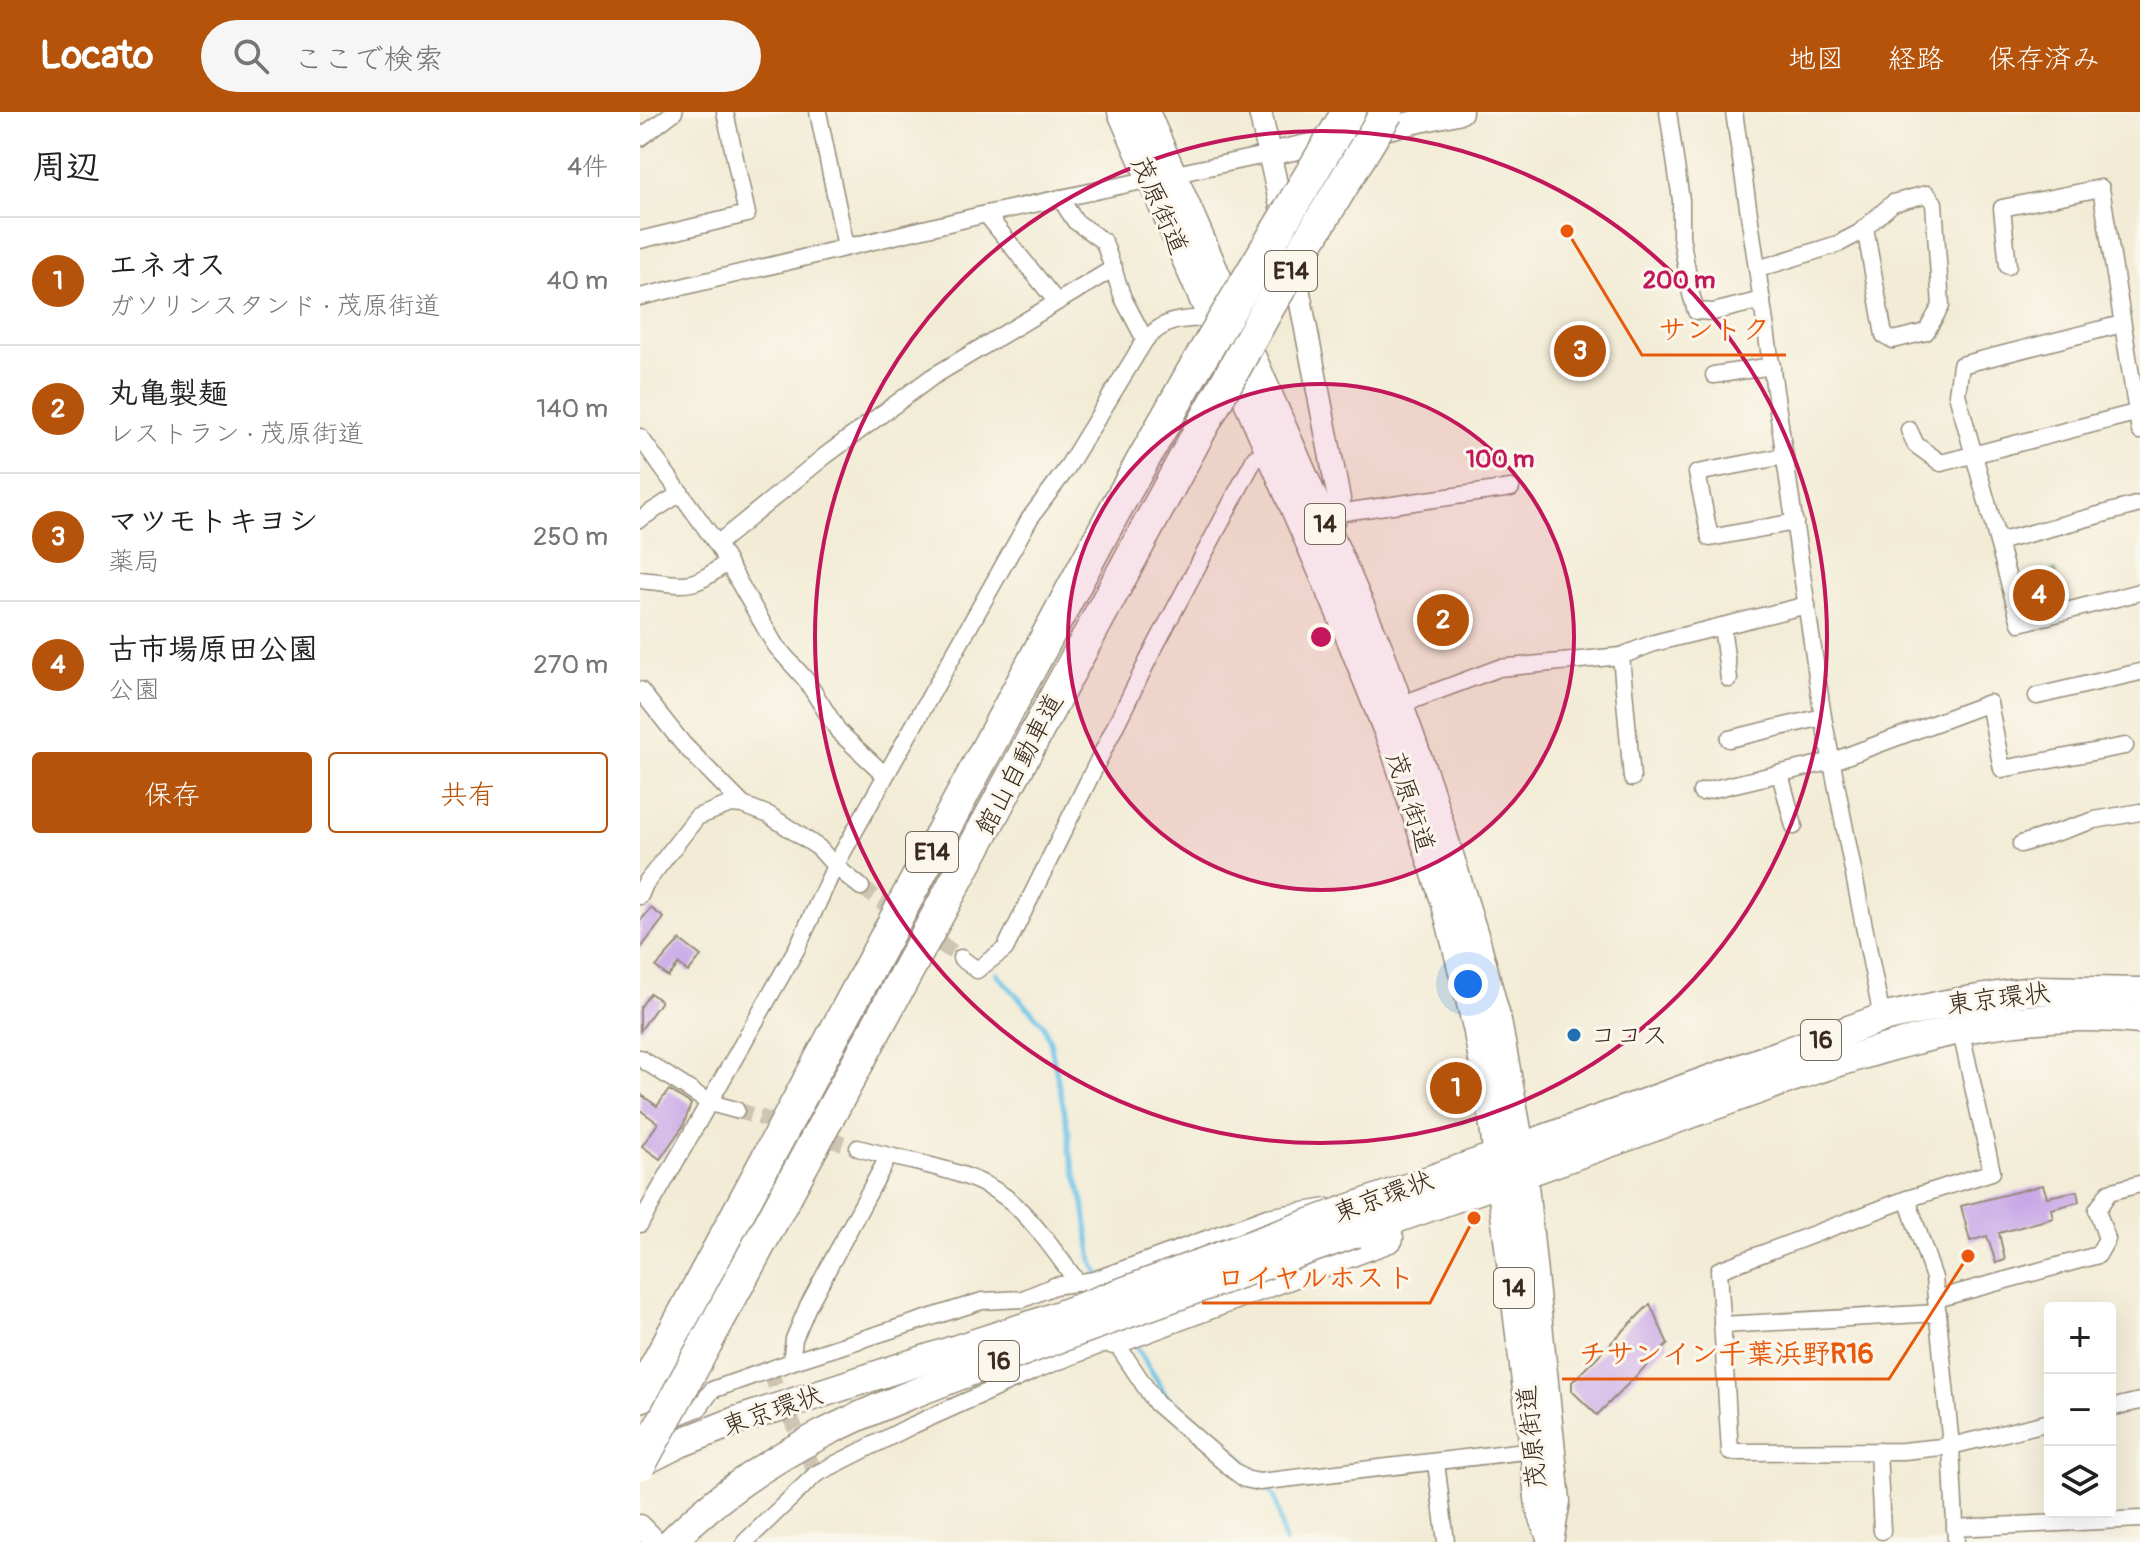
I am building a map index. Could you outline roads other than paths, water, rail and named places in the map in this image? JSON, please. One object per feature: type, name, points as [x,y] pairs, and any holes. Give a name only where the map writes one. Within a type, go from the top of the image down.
[{"type":"highway","name":"館山自動車道","points":[[640,1396],[1108,522],[1192,373],[1348,112]]},
{"type":"highway","name":"館山自動車道","points":[[640,1464],[1199,432],[1269,306],[1387,112]]},
{"type":"highway","name":"東京環状","points":[[1505,1169],[1882,1018],[2036,990],[2140,992]]},
{"type":"highway","name":"東京環状","points":[[640,1464],[680,1443],[736,1421],[1860,1055],[1960,1028],[2034,1019],[2081,1017],[2140,1020]]},
{"type":"highway","name":"16","points":[[1114,1340],[1441,1219],[1505,1169]]},
{"type":"highway","name":"東京環状","points":[[671,1542],[693,1519],[737,1484],[790,1449],[858,1415],[1352,1221]]},
{"type":"main road","name":"茂原街道","points":[[1121,112],[1160,177],[1333,522],[1381,652],[1429,787],[1498,1021],[1505,1169]]},
{"type":"main road","name":"茂原街道","points":[[1146,112],[1160,177],[1210,318],[1340,614],[1394,749],[1445,904],[1476,1027],[1505,1169],[1542,1449],[1539,1507],[1550,1538]]},
{"type":"street","points":[[640,138],[674,112]]},
{"type":"street","points":[[640,240],[747,214],[725,112]]},
{"type":"street","points":[[818,112],[846,247]]},
{"type":"street","points":[[1260,112],[1336,483],[1333,522],[1312,554]]},
{"type":"street","points":[[640,297],[986,214],[1461,112]]},
{"type":"street","points":[[1668,112],[1681,200],[1681,236],[1696,311],[1713,312],[1762,300]]},
{"type":"street","points":[[1734,112],[1823,717],[1882,1018]]},
{"type":"street","points":[[2008,266],[2002,208],[2101,188],[2140,431]]},
{"type":"street","points":[[1758,269],[1838,244],[1865,227],[1893,203],[1927,194],[1934,203],[1941,306],[1926,332],[1893,340],[1884,335],[1865,227]]},
{"type":"street","points":[[1060,198],[1075,221],[1104,242],[1123,298],[1145,340]]},
{"type":"street","points":[[986,214],[1056,301]]},
{"type":"street","points":[[717,544],[825,456],[932,377],[1114,268]]},
{"type":"street","points":[[640,1224],[797,948],[835,866],[1030,518],[1065,471],[1145,340],[1161,324],[1181,319],[1210,318]]},
{"type":"street","points":[[2122,324],[1961,365],[1957,394],[2020,623],[2140,592]]},
{"type":"street","points":[[1714,375],[1772,366]]},
{"type":"street","points":[[1909,430],[1916,445],[1941,463],[2135,413]]},
{"type":"street","points":[[640,437],[717,544],[775,645],[806,680],[839,732],[885,775]]},
{"type":"street","points":[[961,958],[977,970],[1005,949],[1151,654],[1255,458],[1269,449]]},
{"type":"street","points":[[1785,456],[1697,473],[1710,538],[1795,522]]},
{"type":"street","points":[[1333,522],[1511,488]]},
{"type":"street","points":[[640,519],[681,493]]},
{"type":"street","points":[[1998,542],[2140,504]]},
{"type":"street","points":[[640,580],[691,585],[705,580],[727,562]]},
{"type":"street","points":[[1400,705],[1499,668],[1621,656],[1654,643],[1807,605]]},
{"type":"street","points":[[1722,626],[1729,679]]},
{"type":"street","points":[[1621,656],[1632,778]]},
{"type":"street","points":[[2037,696],[2140,672]]},
{"type":"street","points":[[640,690],[683,744],[743,805]]},
{"type":"street","points":[[1701,792],[1833,761],[1989,703],[2002,769],[2125,746]]},
{"type":"street","points":[[1729,739],[1823,717]]},
{"type":"street","points":[[1780,774],[1794,826]]},
{"type":"street","points":[[640,896],[645,884],[697,817],[731,804],[769,815],[819,848],[861,887]]},
{"type":"street","points":[[2021,844],[2095,820],[2140,812]]},
{"type":"street","points":[[1960,1028],[1992,1172],[1907,1199],[1719,1270],[1730,1452],[1878,1451],[1951,1446],[2044,1423]]},
{"type":"street","points":[[640,1058],[710,1103],[736,1110]]},
{"type":"street","points":[[858,1148],[955,1173],[993,1190],[1022,1213],[1078,1283]]},
{"type":"street","points":[[791,1362],[794,1339],[808,1306],[888,1157]]},
{"type":"street","points":[[1722,1325],[1937,1306],[2098,1255],[2107,1239],[2097,1210],[2109,1192],[2140,1184]]},
{"type":"street","points":[[1907,1199],[1934,1278],[1951,1446],[1955,1535],[2140,1519]]},
{"type":"street","points":[[640,1396],[674,1418],[699,1408],[712,1390],[791,1362],[982,1301],[1023,1299],[1054,1286],[1094,1280],[1267,1217],[1320,1207],[1352,1221]]},
{"type":"street","points":[[745,1542],[816,1474],[899,1432],[1036,1370],[1114,1340],[1156,1403],[1245,1479],[1259,1482],[1542,1449]]},
{"type":"street","points":[[2116,1407],[2140,1401]]},
{"type":"street","points":[[1878,1451],[1882,1531]]},
{"type":"street","points":[[1436,1463],[1446,1542]]},
{"type":"street","points":[[640,1526],[656,1542]]},
{"type":"waterway","points":[[997,974],[1043,1024],[1050,1041],[1069,1134],[1069,1150],[1084,1204],[1092,1261],[1099,1275]]},
{"type":"waterway","points":[[1133,1341],[1167,1397],[1244,1460],[1257,1476]]},
{"type":"waterway","points":[[1264,1484],[1275,1497],[1285,1542]]},
{"type":"tunnel","points":[[861,887],[961,958]]},
{"type":"tunnel","points":[[736,1110],[858,1148]]},
{"type":"tunnel","points":[[769,1371],[816,1474]]},
{"type":"place","name":"サントク","points":[[1567,231]]},
{"type":"place","name":"マツモトキヨシ","points":[[1580,351]]},
{"type":"place","name":"古市場原田公園","points":[[2039,595]]},
{"type":"place","name":"丸亀製麺","points":[[1443,620]]},
{"type":"place","name":"ココス","points":[[1574,1035]]},
{"type":"place","name":"エネオス","points":[[1456,1088]]},
{"type":"place","name":"ロイヤルホスト","points":[[1474,1218]]},
{"type":"place","name":"チサンイン千葉浜野R16","points":[[1968,1256]]}]
